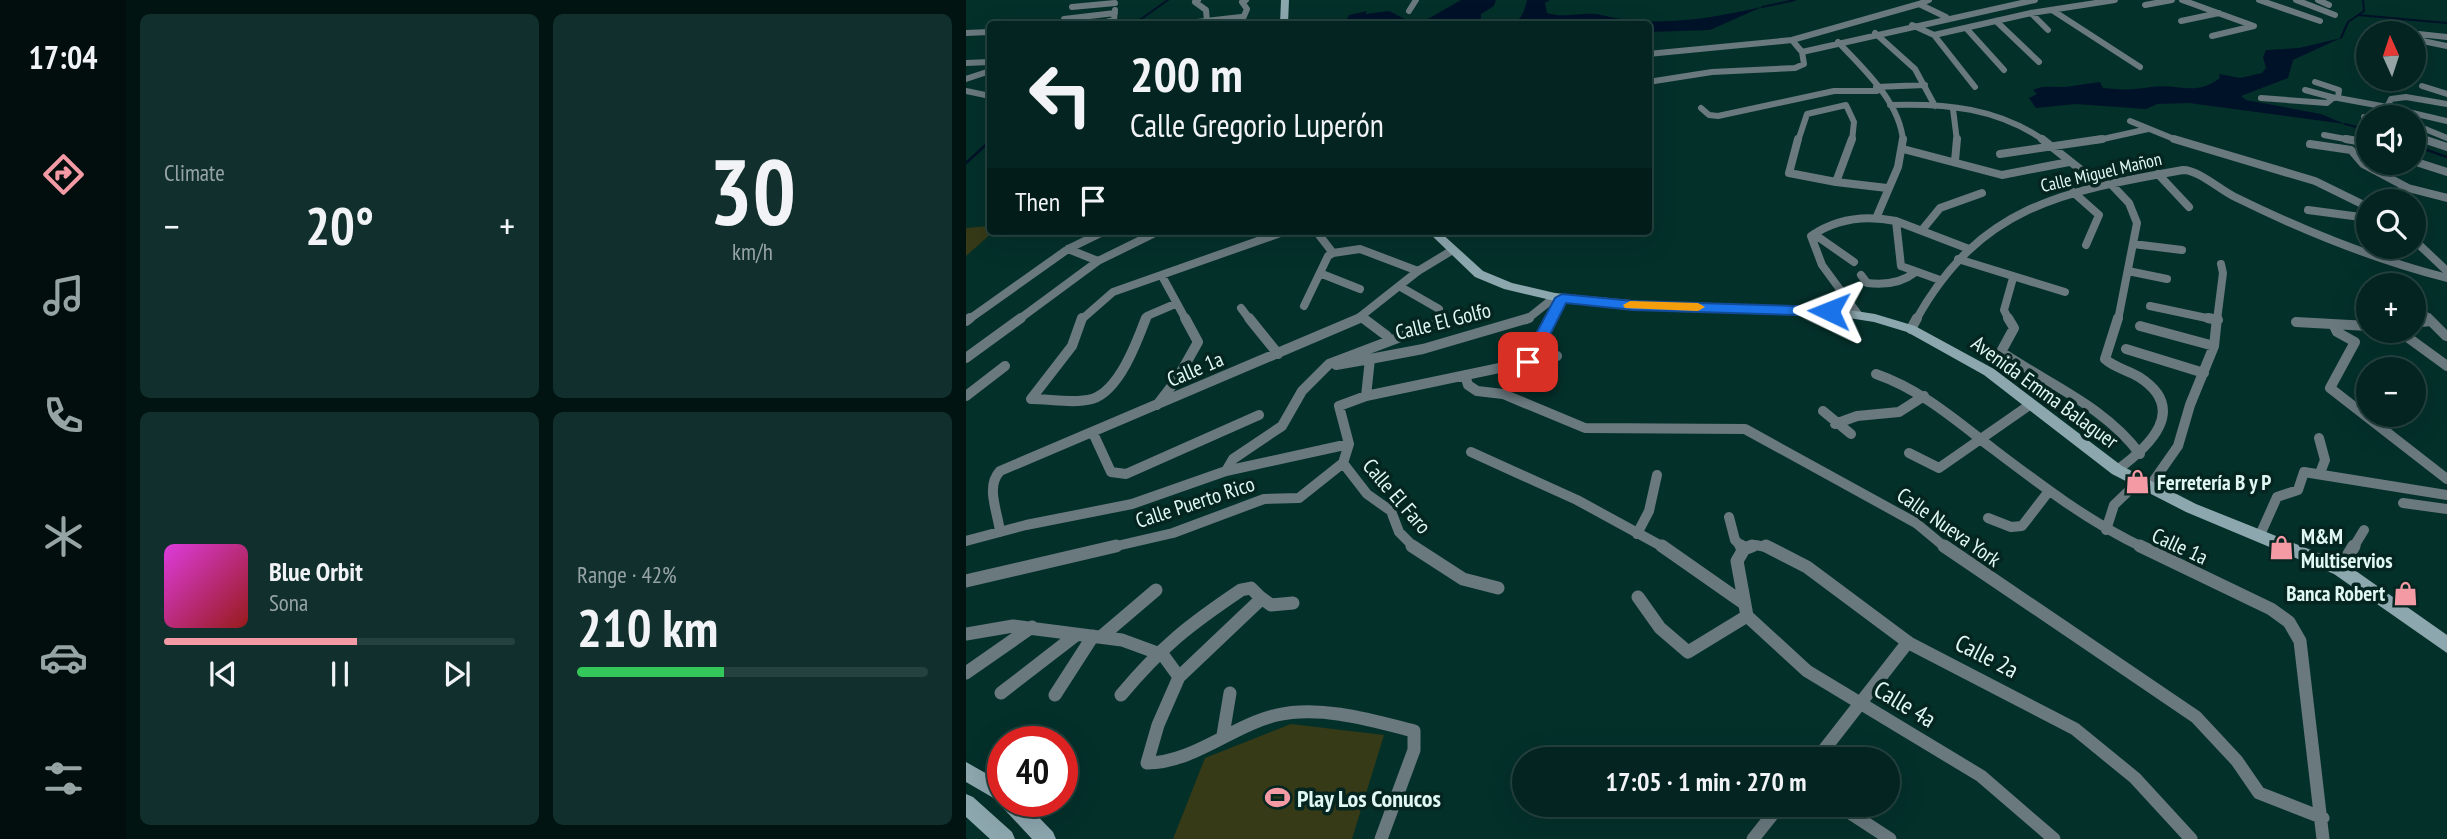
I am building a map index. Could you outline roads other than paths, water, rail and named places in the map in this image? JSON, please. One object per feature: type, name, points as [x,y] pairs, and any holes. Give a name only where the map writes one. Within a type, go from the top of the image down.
[{"type":"street","points":[[1063,21],[1076,0]]},
{"type":"street","points":[[1198,0],[1195,2],[1206,10],[1207,21],[1241,21],[1247,9],[1242,1]]},
{"type":"street","points":[[1276,0],[1276,21]]},
{"type":"street","points":[[1284,21],[1285,0]]},
{"type":"street","points":[[1409,12],[1416,0]]},
{"type":"street","points":[[1652,54],[1791,40],[1929,0]]},
{"type":"street","points":[[1802,52],[1946,17],[2035,0]]},
{"type":"street","points":[[1934,35],[2031,13],[2115,0]]},
{"type":"street","points":[[2145,5],[2172,0]]},
{"type":"street","points":[[2182,0],[2254,27],[2212,36]]},
{"type":"street","points":[[2259,0],[2320,21]]},
{"type":"street","points":[[2296,0],[2335,15]]},
{"type":"street","points":[[2318,0],[2329,5]]},
{"type":"street","points":[[1072,7],[1115,2],[1112,21]]},
{"type":"street","points":[[1919,4],[1946,17]]},
{"type":"street","points":[[2052,10],[2140,66]]},
{"type":"street","points":[[1068,21],[1115,13]]},
{"type":"street","points":[[2031,13],[2048,30]]},
{"type":"street","points":[[2180,21],[2219,13]]},
{"type":"street","points":[[1996,21],[2039,62]]},
{"type":"street","points":[[1912,25],[1934,35],[1975,88]]},
{"type":"street","points":[[1966,29],[2004,70]]},
{"type":"street","points":[[966,33],[987,32]]},
{"type":"street","points":[[1875,33],[1915,69],[1935,106]]},
{"type":"street","points":[[2426,35],[2447,37]]},
{"type":"street","points":[[1652,81],[1712,72],[1795,68],[1804,64],[1802,52],[1791,40]]},
{"type":"street","points":[[1838,42],[1866,72],[1900,119],[1903,149],[1877,216]]},
{"type":"street","points":[[2426,42],[2447,46]]},
{"type":"street","points":[[966,63],[987,62]]},
{"type":"street","points":[[966,79],[987,72]]},
{"type":"street","points":[[2261,98],[2328,103],[2335,98],[2339,90],[2315,82]]},
{"type":"street","points":[[1701,108],[1709,115],[1718,116],[1834,91],[1925,85]]},
{"type":"street","points":[[2426,87],[2447,94]]},
{"type":"street","points":[[1785,88],[1792,100]]},
{"type":"street","points":[[2305,90],[2375,105]]},
{"type":"street","points":[[966,91],[987,95]]},
{"type":"street","points":[[2388,105],[2391,99],[2399,97],[2447,104]]},
{"type":"street","points":[[1836,182],[1849,150],[1851,113],[1846,105],[1819,109],[1808,114],[1788,170],[1795,177],[1836,182],[1887,188]]},
{"type":"street","points":[[1891,105],[1935,106],[2002,117],[2023,126],[2070,162],[2105,184],[2133,211],[2137,223],[2121,310],[2105,359],[2141,378],[2163,402],[2159,429],[2140,454],[2117,470]]},
{"type":"street","points":[[1953,109],[1958,139],[1955,162]]},
{"type":"street","points":[[2426,116],[2447,121]]},
{"type":"street","points":[[2130,121],[2220,154],[2284,169],[2356,198]]},
{"type":"street","points":[[2000,153],[2052,148],[2148,129]]},
{"type":"street","points":[[2426,129],[2447,138]]},
{"type":"street","points":[[2325,135],[2356,141]]},
{"type":"street","points":[[2426,140],[2447,147]]},
{"type":"street","points":[[2310,144],[2351,150],[2363,164],[2408,188],[2447,198]]},
{"type":"street","points":[[1903,149],[2002,175],[2070,162]]},
{"type":"street","points":[[2426,165],[2447,172]]},
{"type":"street","name":"Calle Miguel Mañon","points":[[1911,329],[1940,281],[1958,259],[2015,212],[2073,192],[2186,169],[2214,187],[2281,220],[2384,262],[2447,278]]},
{"type":"street","points":[[2158,174],[2189,206]]},
{"type":"street","points":[[1922,230],[1940,208],[1982,192]]},
{"type":"street","points":[[2073,192],[2099,215],[2086,245]]},
{"type":"street","points":[[2308,209],[2356,216]]},
{"type":"street","points":[[1858,314],[1847,304],[1815,251],[1811,239],[1814,234],[1837,224],[1877,216],[1969,249]]},
{"type":"street","points":[[1896,221],[1899,262],[1914,273],[1940,281]]},
{"type":"street","points":[[1814,234],[1854,262]]},
{"type":"street","points":[[966,321],[1068,249],[1097,235]]},
{"type":"street","points":[[967,356],[1098,261],[1151,235]]},
{"type":"street","points":[[1175,304],[1147,316],[1130,360],[1100,396],[1089,400],[1031,399],[1072,346],[1087,312],[1123,286],[1162,276],[1275,235]]},
{"type":"street","points":[[1318,235],[1333,253]]},
{"type":"street","name":"Avenida Emma Balaguer","points":[[1437,235],[1479,274],[1493,281],[1558,298],[1627,305],[1858,314],[1911,329],[1989,372],[2117,470],[2191,508],[2340,569],[2447,645]]},
{"type":"street","points":[[2133,244],[2182,250]]},
{"type":"street","points":[[1068,249],[1098,261]]},
{"type":"street","points":[[1304,306],[1322,274],[1328,256],[1333,253],[1360,249],[1418,271]]},
{"type":"street","name":"Calle 1a","points":[[1000,531],[999,511],[991,488],[993,477],[1007,468],[1362,317],[1418,271],[1451,251]]},
{"type":"street","points":[[2426,251],[2447,271]]},
{"type":"street","points":[[1958,259],[2065,292]]},
{"type":"street","points":[[2106,530],[2114,505],[2145,483],[2178,446],[2190,405],[2214,346],[2223,273],[2221,264]]},
{"type":"street","points":[[2128,271],[2167,279]]},
{"type":"street","points":[[1861,275],[1867,283],[1874,284],[1898,281],[1914,273]]},
{"type":"street","points":[[1322,274],[1360,289]]},
{"type":"street","points":[[1156,406],[1177,379],[1198,342],[1162,276]]},
{"type":"street","points":[[2013,278],[2004,310],[2014,325],[2002,350],[2004,354],[2100,413],[2128,435],[2140,454]]},
{"type":"street","points":[[1399,286],[1439,309]]},
{"type":"street","points":[[1528,362],[1558,298]]},
{"type":"street","name":"Calle El Golfo","points":[[1323,368],[1423,349],[1521,322],[1558,298]]},
{"type":"street","points":[[2150,306],[2218,320]]},
{"type":"street","points":[[1241,308],[1278,354]]},
{"type":"street","points":[[1362,317],[1387,335]]},
{"type":"street","points":[[2426,317],[2446,336]]},
{"type":"street","points":[[2426,321],[2430,321]]},
{"type":"street","points":[[2296,322],[2356,326]]},
{"type":"street","points":[[1226,471],[1233,459],[1282,426],[1302,391],[1323,368],[1359,351],[1432,325]]},
{"type":"street","points":[[2334,326],[2337,332],[2355,342],[2330,388],[2447,479]]},
{"type":"street","points":[[2140,327],[2214,346]]},
{"type":"street","points":[[2415,343],[2447,366]]},
{"type":"street","points":[[2126,349],[2204,373]]},
{"type":"street","points":[[1343,463],[1349,444],[1339,406],[1366,396],[1557,356]]},
{"type":"street","points":[[1366,396],[1370,359]]},
{"type":"street","points":[[966,396],[1005,366]]},
{"type":"street","name":"Calle 1a","points":[[1876,374],[1924,396],[2049,491],[2106,530],[2271,608],[2289,622],[2300,641],[2323,818],[2323,839]]},
{"type":"street","name":"Calle Nueva York","points":[[1465,375],[1468,385],[1477,391],[1503,394],[1585,428],[1745,429],[1916,523],[1962,561],[2150,683],[2196,717],[2237,761],[2259,793],[2323,818]]},
{"type":"street","points":[[1835,424],[1857,416],[1899,412],[1924,396]]},
{"type":"street","points":[[1909,453],[1939,468],[2031,404]]},
{"type":"street","points":[[1823,411],[1835,424],[1851,434]]},
{"type":"street","points":[[1093,433],[1111,472],[1126,474],[1259,415]]},
{"type":"street","points":[[2319,438],[2325,460],[2320,472]]},
{"type":"street","points":[[966,541],[1000,531],[1132,505],[1226,471],[1349,444]]},
{"type":"street","name":"Calle 4a","points":[[1471,452],[1543,483],[1702,571],[1745,609],[1807,671],[1981,776],[2053,839]]},
{"type":"street","name":"Calle Puerto Rico","points":[[966,581],[1173,533],[1264,499],[1299,498],[1343,463]]},
{"type":"street","name":"Calle El Faro","points":[[1343,463],[1367,494],[1391,511],[1399,532],[1412,546],[1462,579],[1498,588]]},
{"type":"street","points":[[2259,535],[2277,497],[2298,490],[2301,473],[2320,472],[2447,495]]},
{"type":"street","points":[[1637,534],[1649,512],[1657,475]]},
{"type":"street","points":[[1988,518],[2011,527],[2022,526],[2049,491]]},
{"type":"street","points":[[2403,503],[2447,509]]},
{"type":"street","points":[[1638,597],[1659,627],[1688,652],[1745,609],[1737,561],[1744,549],[1735,540],[1729,517]]},
{"type":"street","points":[[2340,569],[2364,530]]},
{"type":"street","name":"Calle 2a","points":[[1744,549],[1754,544],[1773,547],[1866,608],[1908,642],[2045,711],[2096,745],[2153,793],[2192,839]]},
{"type":"street","points":[[1121,695],[1157,652],[1209,609],[1241,590],[1251,589],[1271,605],[1293,603]]},
{"type":"street","points":[[1055,695],[1098,636],[1156,590]]},
{"type":"street","points":[[1259,597],[1179,677],[1158,725],[1147,763],[1153,765],[1185,754],[1223,735],[1278,715],[1312,712],[1414,731],[1414,750],[1381,839]]},
{"type":"street","points":[[966,634],[1001,626],[1032,627],[1098,636],[1157,652],[1170,660],[1179,677]]},
{"type":"street","points":[[966,673],[1032,627]]},
{"type":"street","points":[[1001,693],[1076,635]]},
{"type":"street","points":[[1825,747],[1908,642]]},
{"type":"street","points":[[1223,735],[1230,693]]},
{"type":"street","points":[[966,771],[987,784]]},
{"type":"street","points":[[966,804],[1005,839]]},
{"type":"street","points":[[1025,817],[1046,839]]},
{"type":"street","points":[[1753,839],[1770,817]]},
{"type":"street","points":[[1856,817],[1890,839]]},
{"type":"water","points":[[1461,0],[1496,0],[1494,6],[1481,14],[1479,21],[1424,21]]},
{"type":"water","points":[[1527,0],[1550,0],[1545,3],[1547,13],[1554,15],[1595,14],[1641,21],[1512,21],[1523,14]]},
{"type":"water","points":[[1762,7],[1710,30],[1652,32],[1652,21],[1701,18]]},
{"type":"water","points":[[1367,11],[1365,14],[1389,11],[1409,21],[1347,19],[1349,15]]},
{"type":"water","points":[[2341,38],[2293,60],[2288,78],[2241,96],[2246,100],[2321,114],[2345,124],[2189,103],[2157,104],[2146,109],[2075,104],[2036,108],[2029,98],[2037,94],[2033,90],[2038,88],[2100,82],[2103,88],[2116,89],[2203,87],[2220,78],[2219,74],[2240,78],[2262,73],[2266,68],[2263,57],[2266,50],[2299,48]]},
{"type":"waterway","points":[[1138,21],[1168,0]]},
{"type":"waterway","points":[[1762,7],[1795,0]]},
{"type":"waterway","points":[[2358,15],[2364,11],[2363,0]]},
{"type":"waterway","points":[[2341,38],[2348,22],[2358,15]]},
{"type":"waterway","points":[[2358,15],[2447,23]]},
{"type":"waterway","points":[[2345,124],[2356,127]]},
{"type":"waterway","points":[[966,163],[987,144]]},
{"type":"waterway","points":[[2426,150],[2447,157]]},
{"type":"place","name":"Ferretería B y P","points":[[2137,482]]},
{"type":"place","name":"M&M Multiservios","points":[[2281,548]]},
{"type":"place","name":"Banca Robert","points":[[2405,593]]},
{"type":"place","name":"Play Los Conucos","points":[[1277,798]]}]
